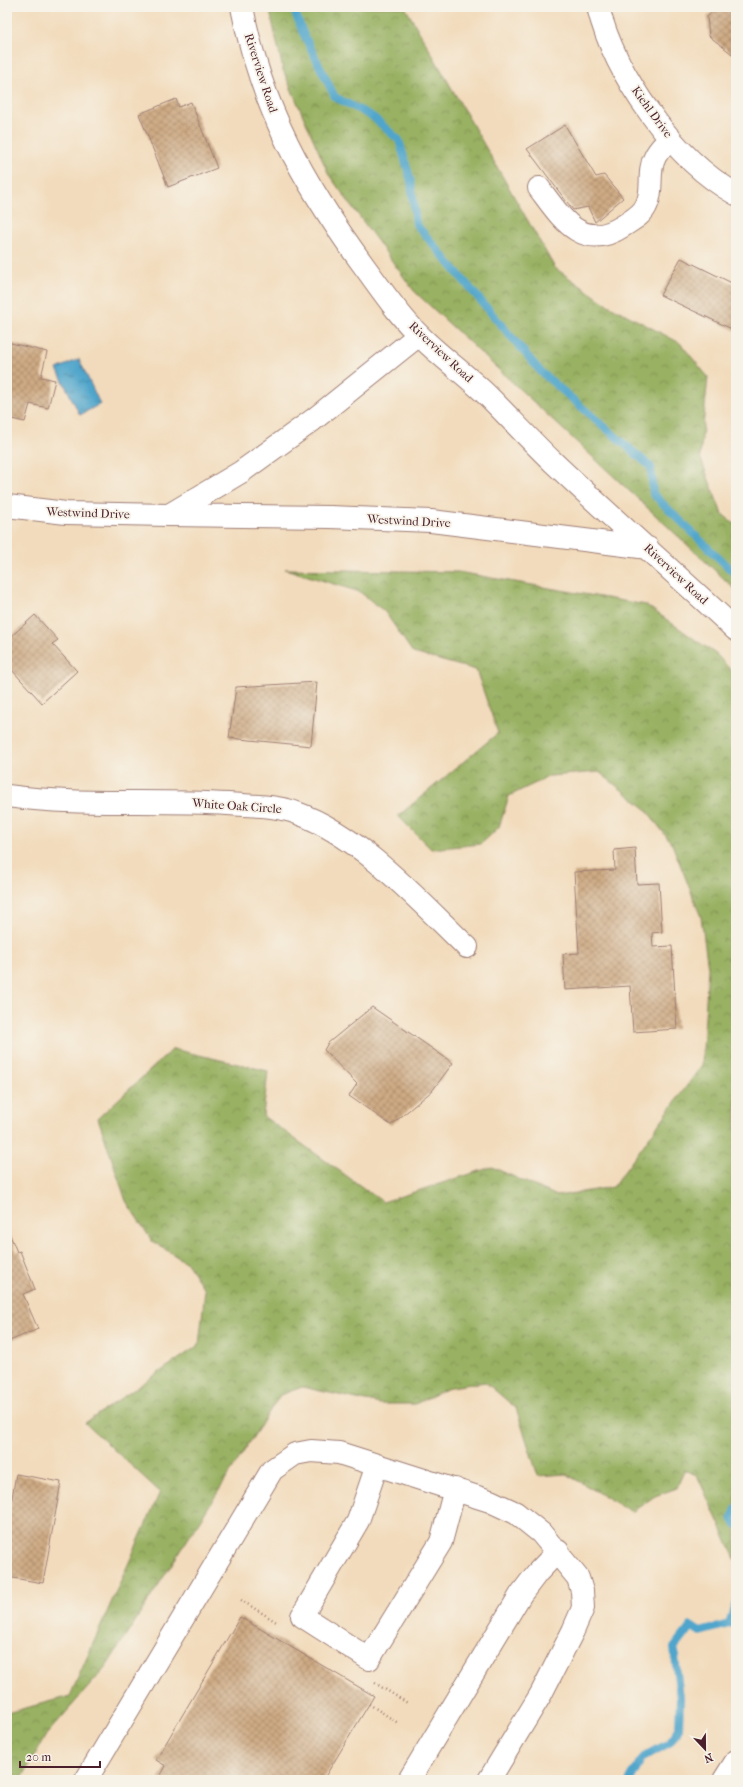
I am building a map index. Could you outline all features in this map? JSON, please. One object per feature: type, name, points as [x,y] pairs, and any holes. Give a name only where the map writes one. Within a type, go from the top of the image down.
[{"type":"street","name":"Riverview Road","points":[[242,7],[246,31],[263,88],[292,153],[310,186],[335,226],[381,288],[419,335],[488,396],[552,461],[736,630]]},
{"type":"street","name":"Kiehl Drive","points":[[598,7],[624,73],[651,114],[670,138],[706,172],[736,194]]},
{"type":"street","points":[[539,188],[563,220],[583,234],[596,237],[615,232],[639,216],[647,205],[651,190],[651,170],[654,157],[670,138]]},
{"type":"street","points":[[169,515],[241,472],[313,420],[419,335]]},
{"type":"street","name":"Westwind Drive","points":[[7,506],[66,513],[322,517],[431,521],[648,548]]},
{"type":"street","name":"White Oak Circle","points":[[7,796],[89,803],[201,803],[280,808],[298,813],[336,832],[363,851],[467,947]]},
{"type":"street","points":[[86,1780],[272,1470],[295,1454],[311,1450],[339,1453],[490,1501],[516,1513],[541,1533],[578,1578],[582,1591],[583,1608],[573,1631],[541,1694],[489,1780]]},
{"type":"street","points":[[377,1465],[358,1521],[302,1616],[369,1659],[441,1542],[455,1490]]},
{"type":"street","points":[[409,1780],[521,1594],[558,1552]]},
{"type":"street","points":[[724,1780],[736,1761]]},
{"type":"path","points":[[369,1704],[398,1722]]},
{"type":"green space","points":[[269,7],[405,7],[555,268],[608,305],[680,343],[708,377],[700,457],[722,514],[736,525],[736,590],[414,291],[329,175],[283,70]]},
{"type":"green space","points":[[285,569],[458,572],[646,605],[717,655],[736,676],[736,1561],[697,1475],[684,1470],[677,1488],[655,1496],[632,1512],[566,1474],[538,1476],[516,1408],[485,1382],[451,1387],[415,1404],[380,1404],[302,1387],[280,1395],[106,1667],[46,1735],[21,1780],[7,1780],[7,1713],[70,1696],[160,1492],[85,1423],[199,1345],[205,1290],[187,1263],[152,1241],[126,1201],[98,1118],[173,1049],[268,1071],[263,1116],[383,1202],[492,1167],[557,1196],[613,1187],[702,1065],[708,968],[701,917],[672,844],[646,809],[599,772],[550,776],[509,796],[499,827],[481,844],[431,849],[398,816],[498,733],[476,670],[413,653],[385,612],[360,592]]},
{"type":"water","points":[[79,359],[100,404],[80,415],[57,369]]},
{"type":"building","points":[[716,7],[736,7],[736,57],[709,36],[707,17]]},
{"type":"building","points":[[176,99],[179,107],[191,102],[217,168],[168,187],[139,114]]},
{"type":"building","points":[[565,125],[596,177],[604,175],[623,198],[595,222],[588,207],[573,210],[527,149]]},
{"type":"building","points":[[681,258],[736,285],[736,331],[660,295]]},
{"type":"building","points":[[7,342],[47,352],[41,377],[55,380],[48,408],[30,404],[25,422],[7,418]]},
{"type":"building","points":[[35,615],[58,640],[52,644],[77,671],[42,703],[11,669],[7,672],[7,640]]},
{"type":"building","points":[[317,682],[311,746],[229,738],[236,687]]},
{"type":"building","points":[[635,848],[637,884],[659,883],[662,932],[652,933],[653,947],[672,946],[677,1029],[633,1032],[630,986],[565,990],[563,954],[579,953],[574,872],[615,870],[614,850]]},
{"type":"building","points":[[372,1007],[453,1063],[432,1091],[391,1125],[349,1096],[357,1084],[324,1050],[328,1043]]},
{"type":"building","points":[[7,1228],[17,1252],[20,1251],[35,1289],[23,1294],[38,1329],[7,1342]]},
{"type":"building","points":[[16,1474],[61,1482],[43,1583],[7,1577],[7,1528]]},
{"type":"building","points":[[240,1617],[374,1696],[323,1780],[158,1780],[166,1766],[156,1760]]},
{"type":"waterway","points":[[293,7],[303,33],[335,97],[373,117],[399,140],[411,181],[416,224],[541,372],[651,467],[653,494],[736,575]]},
{"type":"waterway","points":[[736,1509],[732,1518],[736,1525]]},
{"type":"waterway","points":[[630,1780],[642,1758],[669,1743],[679,1729],[680,1698],[674,1648],[691,1626],[700,1632],[729,1624],[736,1602]]}]
